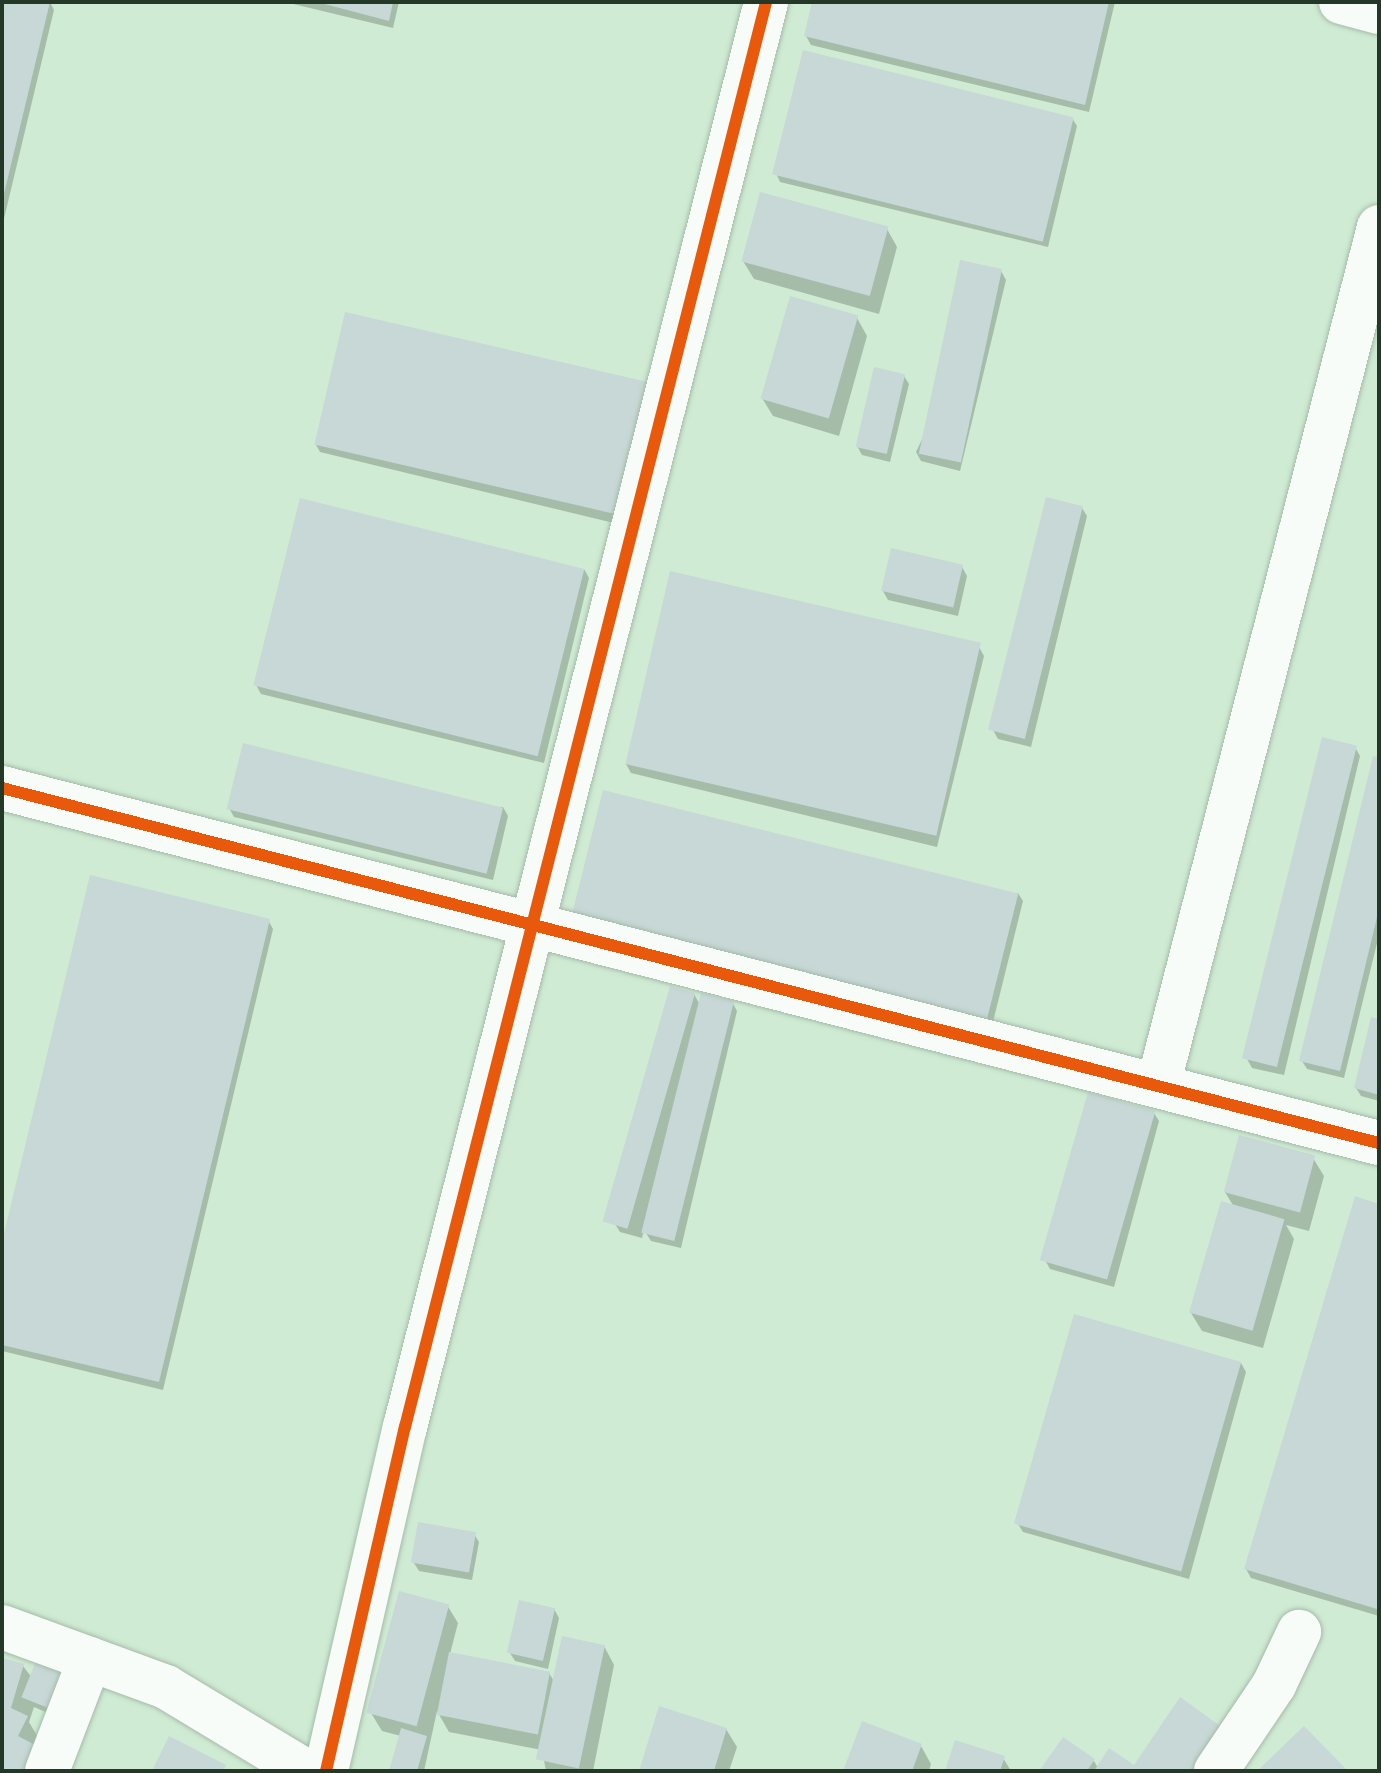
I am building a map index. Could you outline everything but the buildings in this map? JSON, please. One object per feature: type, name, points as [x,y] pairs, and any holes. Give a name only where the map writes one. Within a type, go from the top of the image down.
[{"type":"street","points":[[326,1771],[405,1427],[766,2]]},
{"type":"street","points":[[1341,2],[1379,12]]},
{"type":"street","points":[[1158,1086],[1379,227]]},
{"type":"street","points":[[2,788],[1379,1143]]},
{"type":"street","points":[[2,1627],[166,1687],[305,1771]]},
{"type":"street","points":[[1216,1771],[1274,1685],[1299,1632]]},
{"type":"street","points":[[47,1771],[90,1659]]},
{"type":"cycle path","points":[[326,1771],[405,1427],[766,2]]},
{"type":"cycle path","points":[[2,788],[1379,1143]]}]
